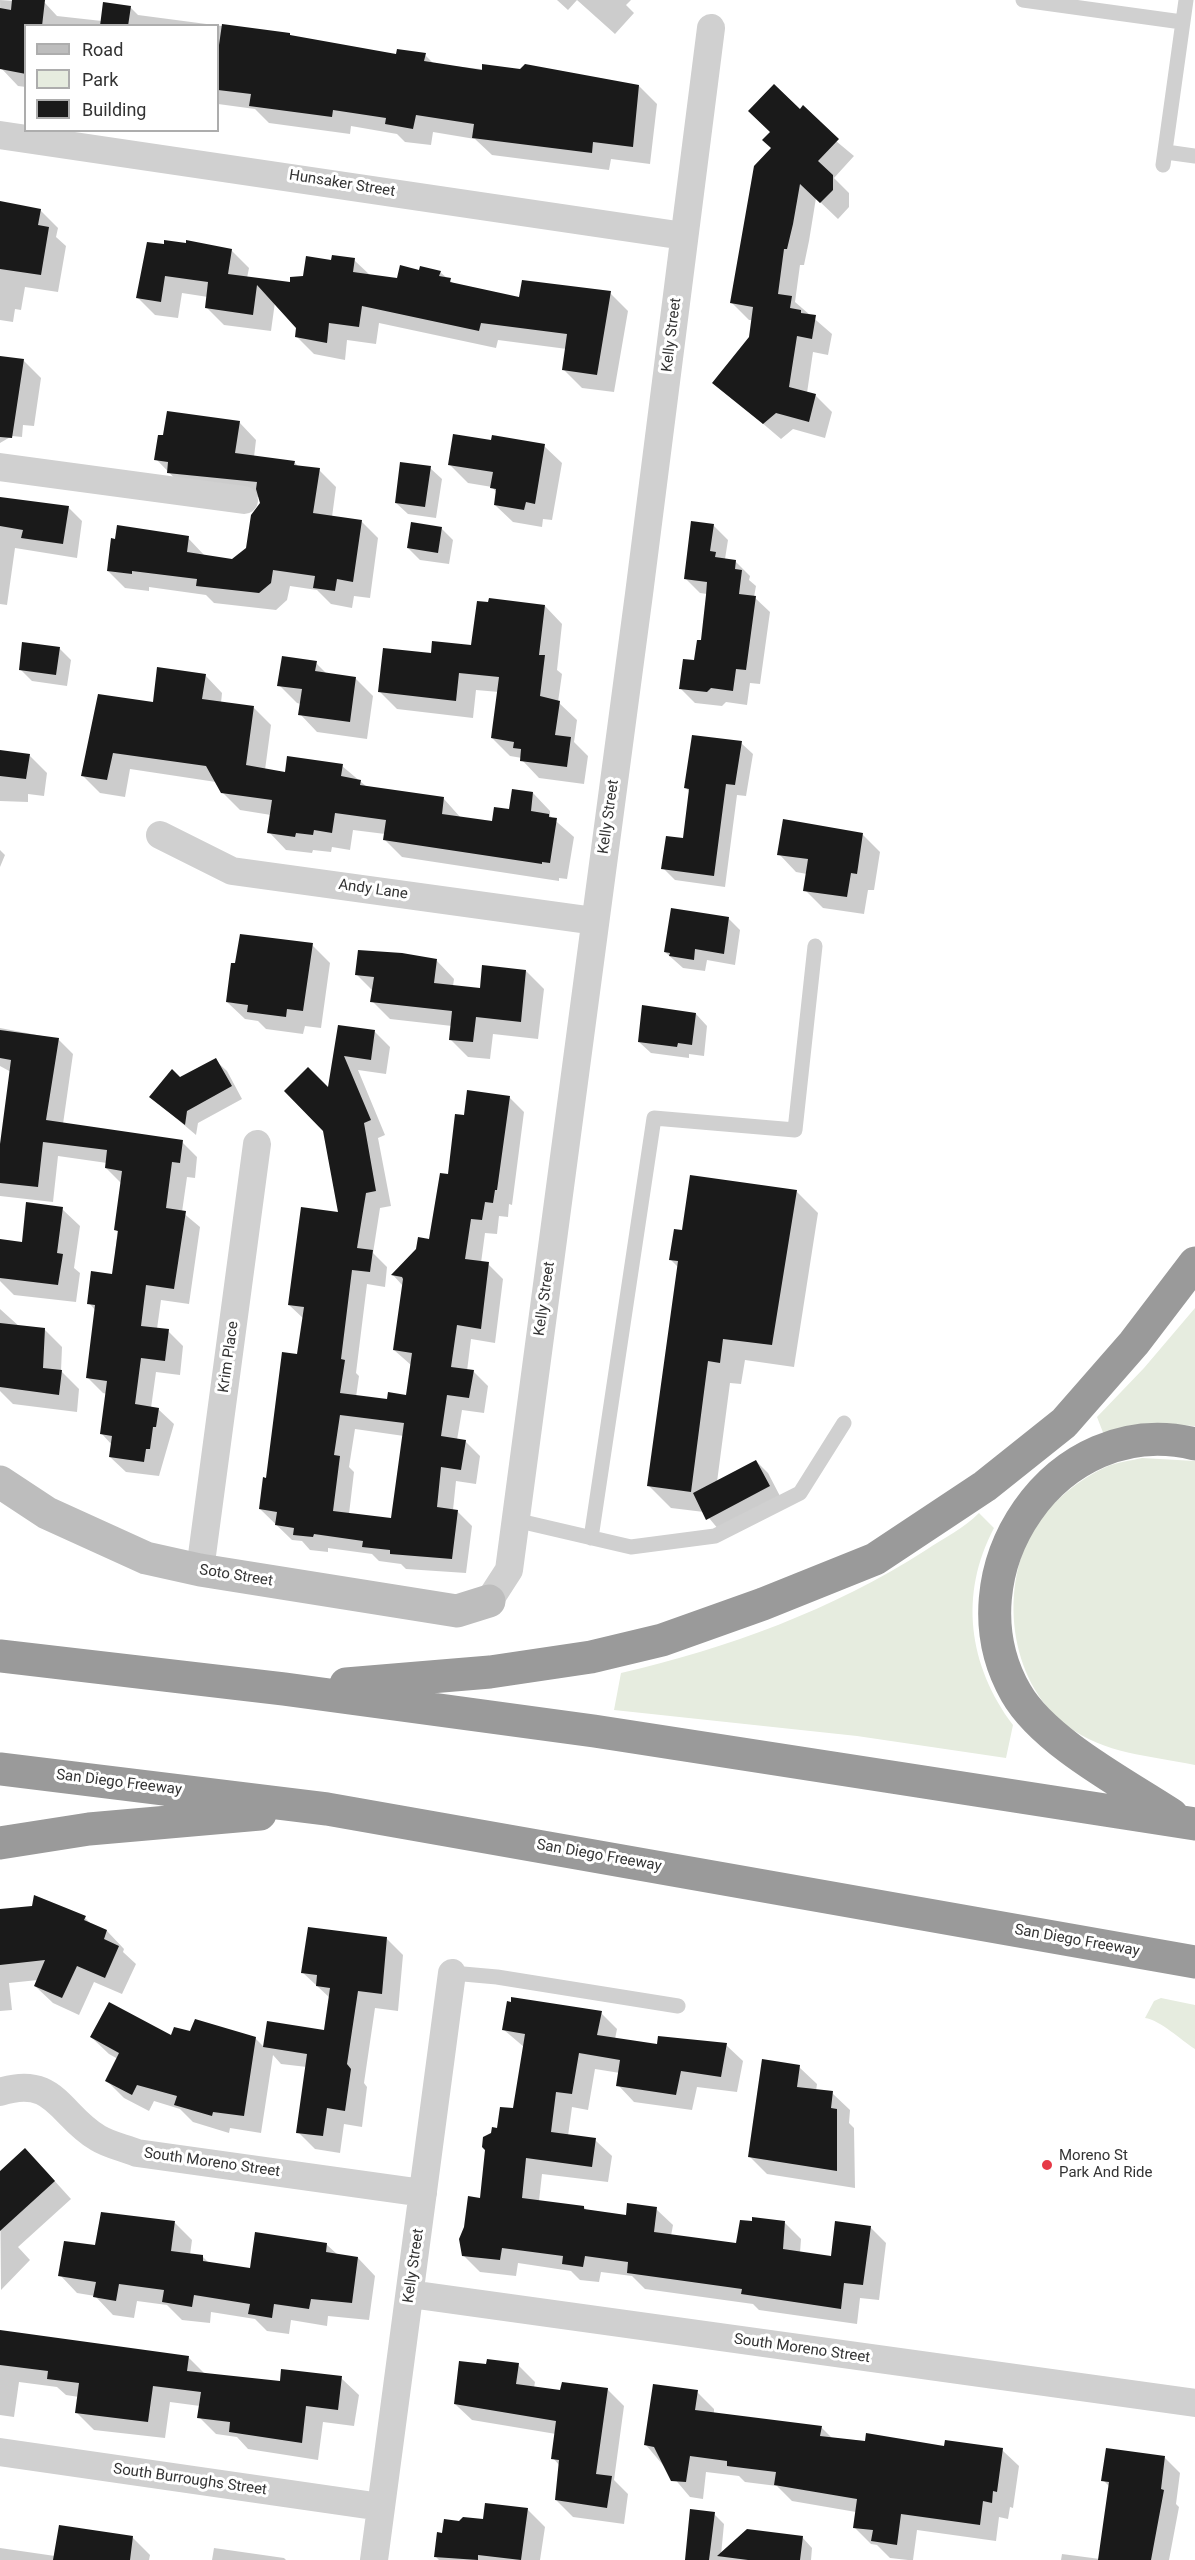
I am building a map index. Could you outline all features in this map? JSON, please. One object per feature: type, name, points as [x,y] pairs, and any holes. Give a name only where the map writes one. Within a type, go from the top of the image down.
[{"type":"highway","points":[[284,1689],[490,1672],[591,1657],[662,1640],[764,1604],[875,1558],[985,1486],[1064,1423],[1134,1343],[1195,1263]]},
{"type":"highway","points":[[1188,1823],[1038,1724],[1017,1695],[1005,1671],[996,1641],[996,1584],[1003,1554],[1013,1530],[1044,1490],[1081,1461],[1124,1444],[1170,1440],[1195,1444]]},
{"type":"highway","points":[[0,1656],[284,1689],[594,1731],[1188,1823]]},
{"type":"highway","name":"San Diego Freeway","points":[[0,1768],[327,1809],[1195,1962]]},
{"type":"highway","points":[[0,1843],[89,1829],[327,1809]]},
{"type":"street","name":"Kelly Street","points":[[489,1601],[508,1570],[711,28]]},
{"type":"street","name":"Hunsaker Street","points":[[0,135],[684,236]]},
{"type":"street","points":[[0,466],[244,500]]},
{"type":"street","name":"Andy Lane","points":[[160,835],[232,871],[595,921]]},
{"type":"street","name":"Krim Place","points":[[200,1570],[257,1144]]},
{"type":"street","name":"Soto Street","points":[[0,1482],[47,1513],[146,1558],[200,1570],[457,1611],[489,1601]]},
{"type":"street","name":"Kelly Street","points":[[374,2560],[452,1972]]},
{"type":"street","name":"South Moreno Street","points":[[10,2089],[53,2097],[97,2138],[137,2152],[423,2193]]},
{"type":"street","name":"South Moreno Street","points":[[410,2294],[1195,2403]]},
{"type":"street","name":"South Burroughs Street","points":[[0,2452],[381,2507]]},
{"type":"lane","points":[[1023,0],[1182,22]]},
{"type":"lane","points":[[1186,0],[1164,159],[1195,156]]},
{"type":"lane","points":[[591,1538],[654,1118],[795,1130],[815,946]]},
{"type":"lane","points":[[515,1520],[631,1547],[715,1536],[800,1493],[844,1423]]},
{"type":"lane","points":[[452,1972],[678,2006]]},
{"type":"green space","points":[[1195,1308],[1195,1426],[1156,1424],[1104,1435],[1097,1417],[1144,1368]]},
{"type":"green space","points":[[1142,1458],[1195,1461],[1195,1765],[1128,1753],[1096,1742],[1066,1725],[1046,1706],[1032,1684],[1021,1658],[1015,1631],[1014,1603],[1017,1575],[1024,1549],[1042,1516],[1087,1477],[1106,1467]]},
{"type":"green space","points":[[979,1513],[994,1528],[983,1553],[976,1578],[973,1629],[986,1678],[1013,1725],[1006,1758],[857,1736],[614,1710],[621,1673],[701,1652],[817,1609],[891,1571],[954,1533]]},
{"type":"green space","points":[[1161,1998],[1195,2005],[1195,2049],[1164,2026],[1145,2018],[1154,2001]]},
{"type":"building","points":[[12,0],[45,0],[42,24],[24,24],[24,74],[0,69],[0,8],[11,10]]},
{"type":"building","points":[[103,2],[131,6],[128,24],[100,24]]},
{"type":"building","points":[[222,24],[290,33],[290,35],[396,54],[397,49],[426,53],[424,61],[482,70],[482,64],[520,69],[525,64],[639,85],[633,147],[593,142],[592,153],[472,138],[474,124],[416,115],[413,129],[385,124],[386,118],[333,110],[332,117],[249,106],[251,94],[219,90],[219,45]]},
{"type":"building","points":[[774,84],[800,109],[803,105],[839,139],[818,161],[833,175],[833,190],[820,203],[800,184],[787,249],[784,249],[778,294],[792,296],[790,308],[801,310],[801,313],[816,315],[812,339],[797,336],[789,387],[816,394],[809,422],[776,413],[763,424],[712,383],[749,337],[753,307],[730,303],[754,166],[771,148],[762,140],[770,132],[748,111]]},
{"type":"building","points":[[0,201],[41,209],[38,225],[49,227],[41,275],[0,269]]},
{"type":"building","points":[[164,240],[186,243],[186,240],[232,249],[228,274],[290,282],[290,277],[303,276],[306,256],[331,260],[332,255],[355,258],[353,272],[397,278],[400,265],[419,270],[420,266],[441,271],[439,276],[451,278],[450,282],[519,297],[522,280],[611,291],[597,375],[562,370],[567,334],[481,323],[479,331],[362,306],[359,327],[329,323],[327,343],[295,337],[296,328],[257,285],[253,315],[205,308],[208,282],[165,276],[161,302],[136,298],[147,242],[164,244]]},
{"type":"building","points":[[0,356],[24,359],[12,438],[0,437]]},
{"type":"building","points":[[167,411],[240,421],[235,453],[295,461],[294,465],[320,468],[313,513],[362,520],[353,582],[337,579],[335,591],[313,588],[315,576],[273,570],[271,583],[259,593],[196,586],[197,579],[132,571],[132,574],[107,571],[111,538],[115,539],[117,525],[189,536],[187,552],[232,559],[246,548],[251,515],[260,503],[256,489],[257,482],[167,473],[168,462],[154,460],[158,435],[163,435]]},
{"type":"building","points":[[453,434],[491,440],[492,435],[545,444],[535,504],[526,502],[524,510],[494,505],[496,489],[490,488],[493,472],[448,465]]},
{"type":"building","points":[[400,462],[431,466],[425,507],[395,503]]},
{"type":"building","points":[[0,497],[69,506],[63,544],[21,538],[23,530],[0,526]]},
{"type":"building","points":[[691,521],[714,524],[710,551],[716,552],[715,557],[736,560],[735,569],[742,570],[739,594],[756,596],[746,670],[736,669],[733,691],[711,688],[707,692],[679,689],[683,659],[694,660],[697,640],[701,640],[707,582],[684,579]]},
{"type":"building","points":[[411,522],[442,527],[438,553],[407,548]]},
{"type":"building","points":[[489,598],[545,605],[539,655],[545,655],[540,696],[560,701],[555,735],[571,737],[567,767],[520,761],[521,749],[513,748],[514,742],[491,738],[499,677],[459,673],[456,701],[378,692],[383,648],[431,653],[432,641],[471,645],[477,601],[488,602]]},
{"type":"building","points":[[22,642],[60,647],[56,675],[19,670]]},
{"type":"building","points":[[282,656],[317,661],[315,671],[356,677],[350,722],[298,715],[302,689],[277,686]]},
{"type":"building","points":[[157,667],[206,674],[202,699],[254,706],[246,765],[285,772],[287,756],[343,764],[341,776],[361,780],[360,785],[444,797],[442,814],[492,821],[494,807],[509,809],[512,789],[533,792],[531,811],[557,818],[550,863],[542,862],[542,864],[383,840],[386,820],[335,813],[332,833],[314,830],[313,835],[296,833],[295,837],[267,833],[272,800],[221,793],[206,766],[113,753],[107,780],[81,776],[98,694],[153,702]]},
{"type":"building","points":[[692,735],[742,741],[735,785],[726,784],[714,876],[661,869],[666,836],[683,838],[689,789],[684,788]]},
{"type":"building","points":[[0,750],[30,754],[26,779],[0,776]]},
{"type":"building","points":[[783,819],[863,833],[857,874],[851,873],[847,897],[803,891],[808,859],[777,855]]},
{"type":"building","points":[[671,908],[729,917],[724,954],[695,949],[694,960],[669,956],[670,953],[664,952]]},
{"type":"building","points":[[240,934],[313,943],[303,1011],[287,1009],[286,1017],[247,1012],[248,1005],[226,1002],[231,963],[235,963]]},
{"type":"building","points":[[358,950],[402,953],[437,959],[434,983],[480,988],[482,965],[526,970],[521,1022],[476,1017],[473,1042],[449,1040],[452,1011],[370,1002],[374,977],[355,975]]},
{"type":"building","points":[[642,1005],[696,1013],[692,1045],[678,1043],[677,1047],[638,1042]]},
{"type":"building","points":[[338,1025],[375,1030],[371,1060],[344,1056],[371,1120],[364,1123],[376,1191],[366,1193],[357,1248],[373,1250],[370,1272],[352,1270],[341,1359],[345,1360],[340,1393],[387,1399],[388,1392],[406,1395],[412,1353],[393,1350],[403,1279],[391,1275],[416,1249],[418,1237],[429,1239],[440,1173],[448,1174],[455,1114],[464,1115],[467,1090],[510,1096],[497,1190],[495,1190],[493,1203],[485,1202],[482,1220],[471,1219],[465,1259],[489,1262],[481,1329],[457,1325],[451,1367],[474,1370],[469,1398],[447,1395],[441,1436],[466,1440],[461,1470],[441,1467],[437,1507],[458,1510],[452,1559],[390,1554],[390,1550],[362,1547],[363,1541],[314,1534],[313,1537],[293,1535],[294,1528],[275,1525],[277,1512],[259,1509],[263,1477],[266,1478],[282,1352],[297,1354],[304,1307],[288,1305],[301,1207],[338,1212],[323,1131],[284,1091],[308,1067],[328,1087]],"holes":[[[340,1415],[404,1423],[391,1518],[333,1511],[340,1456],[334,1455]]]},
{"type":"building","points":[[0,1030],[59,1038],[46,1120],[183,1140],[180,1163],[172,1162],[166,1208],[186,1211],[174,1289],[146,1285],[141,1326],[169,1329],[165,1361],[141,1358],[135,1404],[159,1408],[150,1449],[146,1449],[144,1462],[109,1457],[112,1436],[100,1434],[107,1381],[86,1378],[95,1305],[87,1304],[91,1271],[112,1274],[118,1231],[114,1230],[122,1171],[105,1168],[107,1150],[43,1142],[38,1187],[0,1183],[0,1144],[11,1060],[0,1058]]},
{"type":"building","points":[[216,1058],[232,1086],[187,1111],[185,1125],[149,1097],[172,1069],[180,1077]]},
{"type":"building","points":[[690,1175],[797,1190],[772,1345],[723,1339],[720,1363],[708,1361],[691,1492],[647,1486],[678,1261],[669,1260],[674,1229],[682,1230]]},
{"type":"building","points":[[26,1202],[63,1207],[57,1253],[63,1254],[58,1285],[0,1278],[0,1239],[22,1242]]},
{"type":"building","points":[[0,1323],[45,1328],[43,1368],[62,1370],[59,1395],[0,1387]]},
{"type":"building","points":[[756,1460],[770,1486],[706,1520],[693,1493]]},
{"type":"building","points":[[34,1895],[86,1916],[84,1920],[107,1930],[104,1939],[119,1946],[105,1978],[77,1966],[62,1998],[34,1986],[45,1960],[0,1965],[0,1909],[32,1906]]},
{"type":"building","points":[[308,1927],[387,1937],[382,1994],[358,1991],[347,2064],[351,2069],[345,2111],[327,2108],[323,2136],[296,2133],[307,2054],[263,2047],[267,2021],[324,2030],[330,1988],[316,1986],[317,1975],[301,1973]]},
{"type":"building","points":[[511,1997],[602,2011],[597,2035],[657,2044],[658,2036],[727,2043],[721,2077],[681,2071],[676,2095],[616,2086],[620,2060],[579,2053],[572,2094],[556,2092],[551,2132],[596,2138],[592,2167],[526,2158],[522,2198],[584,2206],[584,2209],[626,2215],[627,2203],[657,2207],[654,2232],[736,2243],[740,2220],[752,2221],[752,2217],[785,2221],[783,2249],[831,2256],[835,2221],[871,2226],[863,2285],[844,2283],[841,2309],[741,2294],[742,2289],[627,2273],[628,2262],[585,2256],[583,2267],[562,2264],[563,2256],[502,2248],[500,2260],[462,2256],[459,2239],[464,2227],[468,2196],[480,2198],[485,2150],[482,2147],[483,2137],[491,2133],[492,2127],[497,2128],[500,2107],[513,2108],[525,2034],[502,2030],[507,2001],[511,2002]]},
{"type":"building","points":[[109,2002],[171,2035],[174,2027],[190,2031],[195,2019],[256,2037],[244,2116],[213,2112],[212,2116],[174,2105],[177,2096],[137,2085],[132,2095],[105,2081],[119,2053],[90,2037]]},
{"type":"building","points":[[762,2059],[800,2065],[797,2087],[833,2091],[831,2108],[837,2109],[837,2171],[748,2157]]},
{"type":"building","points":[[25,2148],[55,2181],[0,2231],[0,2171]]},
{"type":"building","points":[[101,2212],[175,2221],[171,2251],[203,2255],[203,2261],[250,2268],[255,2232],[327,2243],[326,2252],[358,2257],[352,2303],[311,2299],[309,2309],[274,2304],[272,2318],[248,2314],[250,2304],[194,2295],[192,2307],[162,2302],[164,2290],[119,2284],[116,2301],[93,2297],[96,2282],[58,2276],[64,2241],[95,2245]]},
{"type":"building","points":[[0,2330],[189,2356],[187,2371],[280,2381],[281,2369],[342,2376],[338,2410],[306,2406],[302,2443],[229,2432],[230,2422],[197,2418],[201,2392],[153,2386],[148,2422],[75,2413],[79,2383],[47,2379],[48,2371],[0,2365]]},
{"type":"building","points":[[487,2359],[519,2363],[516,2384],[560,2390],[562,2382],[608,2388],[596,2474],[612,2476],[607,2508],[555,2500],[559,2460],[551,2459],[556,2421],[454,2404],[459,2361],[486,2364]]},
{"type":"building","points":[[653,2384],[698,2390],[695,2410],[822,2426],[820,2436],[865,2441],[866,2433],[944,2446],[945,2440],[1003,2448],[997,2492],[993,2491],[992,2503],[983,2501],[980,2525],[901,2514],[897,2545],[871,2541],[873,2530],[853,2528],[857,2499],[774,2485],[776,2472],[727,2466],[727,2461],[690,2456],[686,2482],[671,2481],[654,2447],[644,2445]]},
{"type":"building","points":[[1106,2448],[1165,2456],[1161,2489],[1164,2490],[1151,2560],[1098,2560],[1109,2482],[1101,2481]]},
{"type":"building","points":[[485,2503],[528,2508],[521,2560],[478,2555],[478,2560],[434,2557],[437,2532],[442,2533],[444,2519],[459,2521],[463,2517],[483,2519]]},
{"type":"building","points":[[690,2509],[715,2512],[709,2560],[685,2560]]},
{"type":"building","points":[[59,2525],[133,2536],[130,2560],[53,2560]]},
{"type":"building","points":[[747,2529],[803,2536],[800,2560],[748,2560],[717,2556]]},
{"type":"place","name":"Moreno St Park And Ride","points":[[1047,2165]]}]
